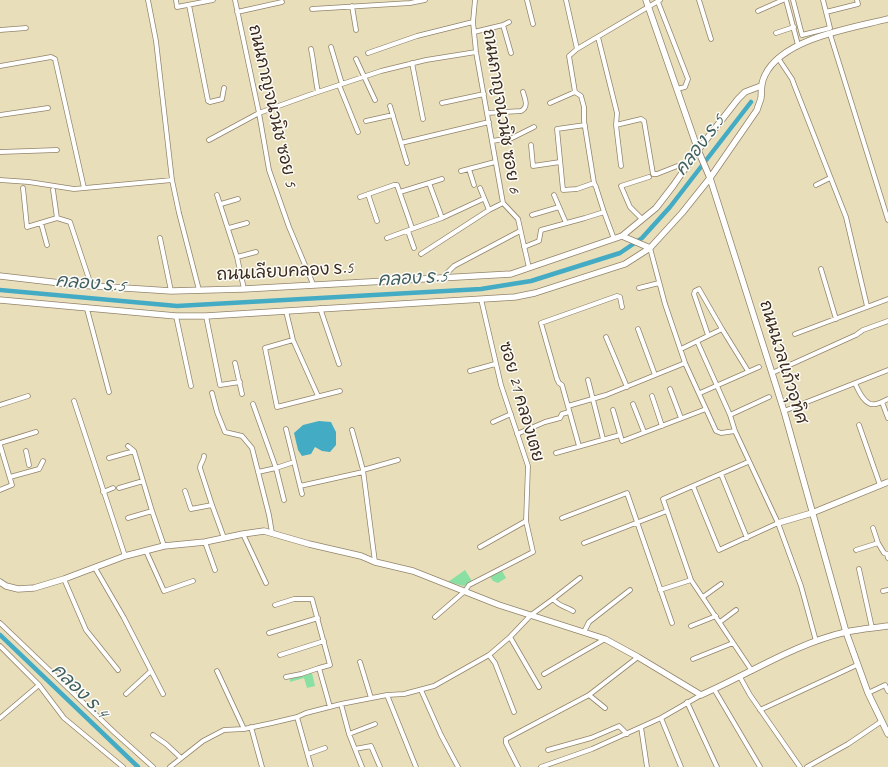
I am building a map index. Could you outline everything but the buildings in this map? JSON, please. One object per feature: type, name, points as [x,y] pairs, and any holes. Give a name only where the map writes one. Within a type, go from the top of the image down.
[{"type":"street","points":[[148,0],[156,42],[172,180],[199,290]]},
{"type":"street","points":[[176,0],[177,7],[213,0]]},
{"type":"street","name":"ถนนกาญจนวนิช ซอย 5","points":[[235,0],[259,113],[269,170],[289,227],[312,284]]},
{"type":"street","points":[[312,9],[410,3],[425,0]]},
{"type":"street","name":"ถนนกาญจนวนิช ซอย 6","points":[[476,0],[473,22],[476,52],[503,203],[518,219],[529,268]]},
{"type":"street","points":[[527,0],[533,24]]},
{"type":"street","points":[[566,0],[577,49]]},
{"type":"street","name":"ถนนนวลแก้วอุทิศ","points":[[646,0],[698,150],[710,178],[772,373],[856,665],[888,734]]},
{"type":"street","points":[[698,0],[711,39]]},
{"type":"street","points":[[758,11],[785,0],[798,45]]},
{"type":"street","points":[[793,0],[802,35],[888,19]]},
{"type":"street","points":[[823,0],[830,31],[888,220]]},
{"type":"street","points":[[826,12],[858,4],[857,0]]},
{"type":"street","points":[[614,239],[594,183],[585,125],[584,107],[581,96],[575,92],[569,56],[577,49],[659,1],[688,79],[685,87],[677,89]]},
{"type":"street","points":[[238,12],[282,2]]},
{"type":"street","points":[[189,5],[208,101],[222,99],[224,88]]},
{"type":"street","points":[[352,6],[356,30]]},
{"type":"street","points":[[368,53],[417,36],[473,22]]},
{"type":"street","points":[[474,32],[509,22]]},
{"type":"street","points":[[504,24],[510,53]]},
{"type":"street","points":[[776,33],[794,27]]},
{"type":"street","points":[[0,30],[26,28]]},
{"type":"street","points":[[0,300],[176,316],[206,316],[515,297],[535,293],[625,264],[650,248],[682,213],[710,178],[757,110],[761,98],[761,86],[766,73],[778,58],[798,45],[830,31]]},
{"type":"street","points":[[598,37],[617,113],[616,125],[621,166]]},
{"type":"street","points":[[331,47],[340,85],[358,132]]},
{"type":"street","points":[[311,49],[314,62],[314,77],[318,92]]},
{"type":"street","points":[[209,140],[259,113],[318,92],[412,63],[476,52]]},
{"type":"street","points":[[0,66],[51,57],[55,59],[84,188]]},
{"type":"street","points":[[778,58],[794,83],[846,217],[867,306]]},
{"type":"street","points":[[356,59],[375,100]]},
{"type":"street","points":[[412,63],[424,119]]},
{"type":"street","name":"ถนนเลียบคลอง ร.5","points":[[0,276],[91,286],[171,291],[244,289],[511,274],[622,236],[656,208],[698,150],[745,92],[761,86]]},
{"type":"street","points":[[487,113],[521,111],[525,109],[527,105],[524,92]]},
{"type":"street","points":[[550,103],[575,92]]},
{"type":"street","points":[[442,103],[484,94]]},
{"type":"street","points":[[390,106],[407,163]]},
{"type":"street","points":[[0,116],[48,108]]},
{"type":"street","points":[[366,121],[393,115]]},
{"type":"street","points":[[616,125],[641,119],[644,121],[653,174],[657,174],[690,161]]},
{"type":"street","points":[[401,143],[489,122]]},
{"type":"street","points":[[585,125],[556,129],[563,190],[577,190],[594,183]]},
{"type":"street","points":[[492,141],[512,138],[534,127]]},
{"type":"street","points":[[531,145],[533,166],[560,162]]},
{"type":"street","points":[[0,152],[57,150]]},
{"type":"street","points":[[461,171],[495,162]]},
{"type":"street","points":[[469,169],[474,185]]},
{"type":"street","points":[[642,219],[630,207],[621,186],[649,177]]},
{"type":"street","points":[[816,185],[830,178]]},
{"type":"street","points":[[400,192],[442,179]]},
{"type":"street","points":[[0,180],[29,182],[64,188],[84,188],[172,180]]},
{"type":"street","points":[[429,183],[442,218]]},
{"type":"street","points":[[360,197],[394,185],[398,187],[414,248]]},
{"type":"street","points":[[23,188],[27,227],[57,218],[70,222],[91,286]]},
{"type":"street","points":[[480,188],[483,199],[489,210]]},
{"type":"street","points":[[53,190],[57,218]]},
{"type":"street","points":[[368,194],[377,221]]},
{"type":"street","points":[[218,195],[229,228],[244,289]]},
{"type":"street","points":[[554,195],[566,223]]},
{"type":"street","points":[[221,204],[238,199]]},
{"type":"street","points":[[387,238],[442,218],[483,199]]},
{"type":"street","points":[[421,254],[489,210],[503,203]]},
{"type":"street","points":[[532,215],[559,207]]},
{"type":"street","points":[[524,247],[539,241],[541,230],[604,212]]},
{"type":"street","points":[[40,223],[47,245]]},
{"type":"street","points":[[229,228],[247,223]]},
{"type":"street","points":[[446,277],[447,273],[454,266],[520,231]]},
{"type":"street","points":[[622,236],[650,248]]},
{"type":"street","points":[[160,238],[171,291]]},
{"type":"street","points":[[650,248],[665,304],[685,363],[700,393],[716,431],[718,433],[735,431]]},
{"type":"street","points":[[237,257],[256,252]]},
{"type":"street","points":[[821,269],[836,319]]},
{"type":"street","points":[[639,288],[659,283]]},
{"type":"street","points":[[708,335],[694,294],[697,290],[699,290],[748,371]]},
{"type":"street","points":[[579,446],[562,385],[557,379],[541,323],[617,296],[620,297],[622,307]]},
{"type":"street","name":"ซอย 21 คลองเตย","points":[[465,591],[469,586],[485,576],[532,552],[526,521],[528,466],[496,364],[481,299]]},
{"type":"street","points":[[795,334],[888,299]]},
{"type":"street","points":[[320,308],[339,364]]},
{"type":"street","points":[[87,309],[109,392]]},
{"type":"street","points":[[286,310],[293,340],[318,396]]},
{"type":"street","points":[[176,316],[191,386]]},
{"type":"street","points":[[206,316],[220,384],[240,382]]},
{"type":"street","points":[[772,373],[861,331],[888,321]]},
{"type":"street","points":[[638,329],[655,376]]},
{"type":"street","points":[[681,349],[722,329]]},
{"type":"street","points":[[606,337],[627,387]]},
{"type":"street","points":[[293,340],[265,348],[277,407],[340,391]]},
{"type":"street","points":[[697,340],[730,415],[748,462],[778,523],[801,586],[816,642]]},
{"type":"street","points":[[235,363],[242,394]]},
{"type":"street","points":[[568,406],[627,387],[685,363]]},
{"type":"street","points":[[470,371],[496,364]]},
{"type":"street","points":[[700,393],[759,367]]},
{"type":"street","points":[[784,411],[888,370]]},
{"type":"street","points":[[588,380],[603,440]]},
{"type":"street","points":[[855,383],[861,395],[868,402],[874,404],[888,399]]},
{"type":"street","points":[[670,389],[681,418]]},
{"type":"street","points":[[212,393],[222,429],[227,434],[242,436],[252,448],[272,533]]},
{"type":"street","points":[[0,405],[28,396]]},
{"type":"street","points":[[652,396],[662,426]]},
{"type":"street","points":[[730,415],[769,397]]},
{"type":"street","points":[[74,401],[124,556]]},
{"type":"street","points":[[882,402],[888,418]]},
{"type":"street","points":[[253,404],[276,468],[284,500]]},
{"type":"street","points":[[633,404],[644,432]]},
{"type":"street","points":[[613,410],[622,441],[706,409]]},
{"type":"street","points":[[517,434],[545,422],[560,418],[562,414],[569,412]]},
{"type":"street","points":[[493,422],[511,414]]},
{"type":"street","points":[[859,425],[880,485]]},
{"type":"street","points":[[286,429],[302,494]]},
{"type":"street","points":[[352,430],[363,471],[374,562]]},
{"type":"street","points":[[0,490],[12,485],[0,444],[36,432]]},
{"type":"street","points":[[556,453],[620,435]]},
{"type":"street","points":[[128,446],[134,451],[164,546]]},
{"type":"street","points":[[26,451],[30,468]]},
{"type":"street","points":[[109,458],[134,451]]},
{"type":"street","points":[[204,456],[204,460],[200,468],[224,538]]},
{"type":"street","points":[[300,486],[363,471],[398,460]]},
{"type":"street","points":[[10,477],[30,468],[39,469],[43,462]]},
{"type":"street","points":[[748,462],[663,498],[691,580],[752,671]]},
{"type":"street","points":[[258,472],[291,463]]},
{"type":"street","points":[[721,474],[747,538]]},
{"type":"street","points":[[119,488],[143,481]]},
{"type":"street","points":[[693,486],[719,550],[778,523],[812,513],[888,482]]},
{"type":"street","points":[[103,492],[114,488]]},
{"type":"street","points":[[184,491],[191,509],[212,506]]},
{"type":"street","points":[[562,518],[626,493],[672,622]]},
{"type":"street","points":[[128,518],[152,511]]},
{"type":"street","points":[[584,543],[667,511]]},
{"type":"street","points":[[480,547],[526,521]]},
{"type":"street","points":[[873,528],[878,543],[884,553],[888,555]]},
{"type":"street","points":[[0,582],[6,586],[18,589],[34,588],[95,568],[124,556],[164,546],[205,542],[264,531],[309,544],[361,556],[374,562],[413,571],[499,605],[605,639],[701,695]]},
{"type":"street","points":[[244,534],[266,584]]},
{"type":"street","points":[[205,542],[215,570]]},
{"type":"street","points":[[856,550],[878,543]]},
{"type":"street","points":[[146,551],[164,592],[193,581]]},
{"type":"street","points":[[95,568],[124,618],[163,694]]},
{"type":"street","points":[[859,569],[872,628]]},
{"type":"street","points":[[171,767],[203,742],[224,730],[244,729],[297,718],[306,713],[341,704],[387,695],[404,694],[434,686],[489,655],[510,637],[531,615],[580,578]]},
{"type":"street","points":[[64,579],[86,630],[118,670]]},
{"type":"street","points":[[660,590],[691,580]]},
{"type":"street","points":[[703,598],[721,584]]},
{"type":"street","points":[[584,632],[589,622],[630,590]]},
{"type":"street","points":[[883,591],[888,590]]},
{"type":"street","points":[[435,617],[465,591]]},
{"type":"street","points":[[275,605],[294,599],[312,599],[330,665],[286,677]]},
{"type":"street","points":[[553,599],[558,605],[573,611]]},
{"type":"street","points":[[720,622],[736,610]]},
{"type":"street","points":[[691,626],[716,616]]},
{"type":"street","points":[[269,633],[318,618]]},
{"type":"street","points":[[0,623],[115,733],[153,767]]},
{"type":"street","points":[[541,767],[592,749],[627,734],[661,718],[687,702],[789,652],[846,632],[888,626]]},
{"type":"street","points":[[510,637],[539,687]]},
{"type":"street","points":[[544,674],[605,639]]},
{"type":"street","points":[[280,655],[324,641]]},
{"type":"street","points":[[694,659],[733,643]]},
{"type":"street","points":[[0,646],[39,684],[64,718],[123,767]]},
{"type":"street","points":[[489,655],[495,663],[514,712]]},
{"type":"street","points":[[518,767],[506,743],[506,739],[588,695],[638,657]]},
{"type":"street","points":[[360,662],[371,698]]},
{"type":"street","points":[[760,710],[856,665]]},
{"type":"street","points":[[319,668],[330,708]]},
{"type":"street","points":[[126,694],[151,671]]},
{"type":"street","points":[[216,671],[244,729]]},
{"type":"street","points":[[740,677],[750,696],[800,767]]},
{"type":"street","points":[[0,718],[39,684]]},
{"type":"street","points":[[868,693],[885,685],[888,691]]},
{"type":"street","points":[[714,689],[760,767]]},
{"type":"street","points":[[421,690],[441,735],[458,767]]},
{"type":"street","points":[[387,695],[416,767]]},
{"type":"street","points":[[588,695],[605,708]]},
{"type":"street","points":[[687,702],[717,767]]},
{"type":"street","points":[[341,704],[349,734],[362,767]]},
{"type":"street","points":[[297,718],[312,767]]},
{"type":"street","points":[[661,718],[681,767]]},
{"type":"street","points":[[807,767],[848,744],[882,721]]},
{"type":"street","points":[[349,734],[375,724]]},
{"type":"street","points":[[548,750],[591,738],[619,726],[627,734]]},
{"type":"street","points":[[251,727],[262,767]]},
{"type":"street","points":[[641,727],[647,767]]},
{"type":"street","points":[[153,735],[166,744],[181,758]]},
{"type":"street","points":[[355,749],[371,746],[380,767]]},
{"type":"street","points":[[308,754],[325,748]]},
{"type":"green space","points":[[501,569],[506,578],[498,583],[493,581],[489,575]]},
{"type":"green space","points":[[465,570],[472,581],[464,586],[448,582]]},
{"type":"green space","points":[[312,673],[315,686],[307,688],[304,678],[290,682],[290,679]]},
{"type":"water","points":[[319,421],[331,422],[336,432],[336,445],[330,452],[322,451],[315,447],[311,454],[302,456],[298,450],[294,433],[303,425]]},
{"type":"waterway","name":"คลอง ร.5","points":[[0,290],[177,306],[481,289],[531,281],[620,253],[642,238],[670,207],[751,102]]},
{"type":"waterway","name":"คลอง ร.4","points":[[0,635],[138,767]]}]
